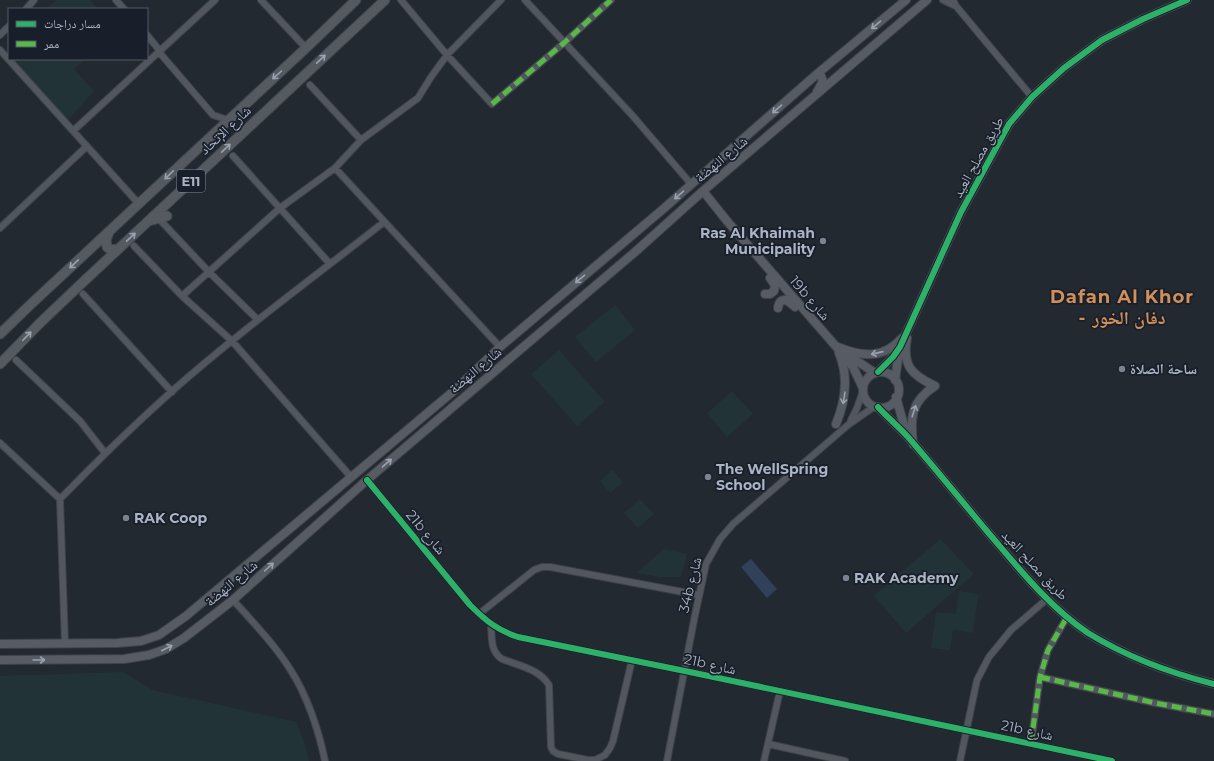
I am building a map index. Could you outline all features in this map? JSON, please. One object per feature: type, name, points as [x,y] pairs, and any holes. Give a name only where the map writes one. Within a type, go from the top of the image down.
[{"type":"main road","name":"شارع الإتحاد","points":[[0,334],[30,304],[139,204],[356,0]]},
{"type":"main road","name":"شارع الإتحاد","points":[[0,364],[40,323],[118,249],[385,0]]},
{"type":"main road","name":"شارع النهضة","points":[[0,644],[117,643],[141,640],[159,635],[186,616],[456,389],[500,347],[817,74],[906,0]]},
{"type":"main road","name":"شارع النهضة","points":[[0,660],[124,659],[149,655],[166,649],[184,638],[233,600],[438,418],[635,252],[703,191],[927,0]]},
{"type":"main road","name":"طريق مصلح العيد","points":[[876,373],[893,357],[900,347],[966,203],[1009,124],[1032,97],[1064,68],[1102,40],[1143,19],[1187,0]]},
{"type":"main road","points":[[815,96],[822,81],[821,76],[817,74]]},
{"type":"main road","name":"19b شارع","points":[[703,191],[853,367],[863,390]]},
{"type":"main road","points":[[148,221],[164,219]]},
{"type":"main road","points":[[727,221],[728,230],[773,282],[775,286],[774,291],[770,294],[765,294]]},
{"type":"main road","points":[[110,231],[106,240],[107,246],[111,250],[118,249]]},
{"type":"main road","points":[[778,308],[782,300],[790,301],[813,327],[823,333]]},
{"type":"main road","points":[[836,346],[862,355],[883,352],[892,347],[908,331]]},
{"type":"main road","points":[[908,331],[905,354],[908,365],[913,374],[935,386],[925,392],[918,400],[914,410],[912,420],[913,444]]},
{"type":"main road","points":[[836,346],[844,367],[846,389],[842,411],[836,424]]},
{"type":"main road","name":"19b شارع","points":[[836,346],[876,373]]},
{"type":"main road","name":"طريق مصلح العيد","points":[[895,380],[900,347]]},
{"type":"main road","points":[[876,373],[887,373],[895,380],[898,389],[896,397],[887,406],[876,406],[865,399],[863,390],[866,379],[876,373]]},
{"type":"main road","points":[[438,418],[432,416],[432,412],[456,389]]},
{"type":"main road","name":"طريق مصلح العيد","points":[[896,397],[907,437]]},
{"type":"main road","name":"طريق مصلح العيد","points":[[876,406],[907,437],[1020,570],[1047,599],[1067,616],[1088,632],[1137,658],[1163,669],[1214,684]]},
{"type":"street","points":[[27,8],[34,0]]},
{"type":"street","points":[[116,0],[123,8]]},
{"type":"street","points":[[73,131],[215,0]]},
{"type":"street","points":[[261,0],[306,48]]},
{"type":"street","points":[[401,0],[447,55],[492,104],[565,42],[611,0]]},
{"type":"street","points":[[182,296],[280,208],[335,168],[360,140],[418,98],[431,76],[447,55],[501,0]]},
{"type":"street","points":[[525,0],[632,115],[691,184]]},
{"type":"street","points":[[943,0],[955,3],[1032,97]]},
{"type":"street","points":[[0,35],[8,27]]},
{"type":"street","points":[[148,37],[213,115],[228,120]]},
{"type":"street","points":[[0,50],[8,59]]},
{"type":"street","points":[[9,60],[139,204]]},
{"type":"street","points":[[310,85],[360,140]]},
{"type":"street","points":[[0,218],[2,226],[87,146]]},
{"type":"street","points":[[233,156],[330,264]]},
{"type":"street","points":[[335,168],[500,347]]},
{"type":"street","points":[[164,219],[209,272],[258,320]]},
{"type":"street","points":[[60,499],[105,453],[172,392],[258,320],[384,222]]},
{"type":"street","points":[[134,246],[182,296],[232,341],[350,477]]},
{"type":"street","points":[[83,294],[172,392]]},
{"type":"street","points":[[16,360],[80,422],[105,453]]},
{"type":"street","name":"34b شارع","points":[[848,425],[857,408],[863,390]]},
{"type":"street","name":"34b شارع","points":[[667,761],[706,564],[720,539],[733,524],[848,425],[876,406]]},
{"type":"street","points":[[0,443],[60,499],[65,644]]},
{"type":"street","name":"21b شارع","points":[[367,480],[479,614],[498,629],[518,638],[685,670],[1112,761]]},
{"type":"street","points":[[479,614],[534,570],[542,567],[550,567],[699,595]]},
{"type":"street","points":[[960,761],[977,680],[989,657],[1012,630],[1047,599]]},
{"type":"street","points":[[233,600],[270,642],[291,670],[307,703],[321,740],[325,761]]},
{"type":"street","points":[[1031,743],[1040,677],[1048,650],[1067,616]]},
{"type":"street","points":[[491,624],[492,648],[497,656],[538,672],[548,685],[551,747],[553,751],[558,754],[588,760],[595,760],[605,755],[613,742],[632,660]]},
{"type":"street","points":[[1040,677],[1214,714]]},
{"type":"street","points":[[764,761],[780,691]]},
{"type":"street","points":[[768,744],[845,761]]},
{"type":"shaded area","points":[[57,0],[90,0],[97,8],[47,8]]},
{"type":"shaded area","points":[[13,60],[85,60],[74,69],[94,91],[65,124]]},
{"type":"shaded area","points":[[615,305],[635,330],[596,362],[575,337]]},
{"type":"shaded area","points":[[559,350],[605,402],[577,426],[531,374]]},
{"type":"shaded area","points":[[732,391],[753,414],[727,437],[707,413]]},
{"type":"shaded area","points":[[612,470],[623,482],[610,493],[600,481]]},
{"type":"shaded area","points":[[640,499],[654,514],[638,528],[624,513]]},
{"type":"shaded area","points":[[940,539],[974,574],[906,633],[874,596]]},
{"type":"shaded area","points":[[664,549],[687,554],[681,577],[659,577],[637,572]]},
{"type":"shaded area","points":[[959,591],[978,594],[973,633],[953,630],[950,650],[931,648],[936,612],[956,614]]},
{"type":"shaded area","points":[[123,672],[153,690],[296,722],[305,744],[309,761],[0,761],[0,676]]},
{"type":"water","points":[[751,559],[777,589],[767,598],[741,567]]},
{"type":"marked path","points":[[492,104],[565,42],[611,0]]},
{"type":"marked path","points":[[1031,743],[1040,677],[1048,650],[1067,617]]},
{"type":"marked path","points":[[1040,677],[1155,703],[1214,714]]},
{"type":"cycle path","points":[[878,372],[893,357],[900,347],[961,212],[1009,124],[1032,97],[1064,68],[1102,40],[1143,19],[1187,0]]},
{"type":"cycle path","points":[[878,407],[908,437],[1021,571],[1046,598],[1073,622],[1103,642],[1133,657],[1181,675],[1214,684]]},
{"type":"cycle path","points":[[367,480],[470,605],[492,624],[518,637],[1112,761]]},
{"type":"place","name":"Ras Al Khaimah Municipality","points":[[823,241]]},
{"type":"place","name":"ساحة الصلاة","points":[[1122,369]]},
{"type":"place","name":"The WellSpring School","points":[[708,477]]},
{"type":"place","name":"RAK Coop","points":[[126,518]]},
{"type":"place","name":"RAK Academy","points":[[846,578]]},
{"type":"district","name":"Dafan Al Khor - دفان الخور","points":[[1122,307]]}]
